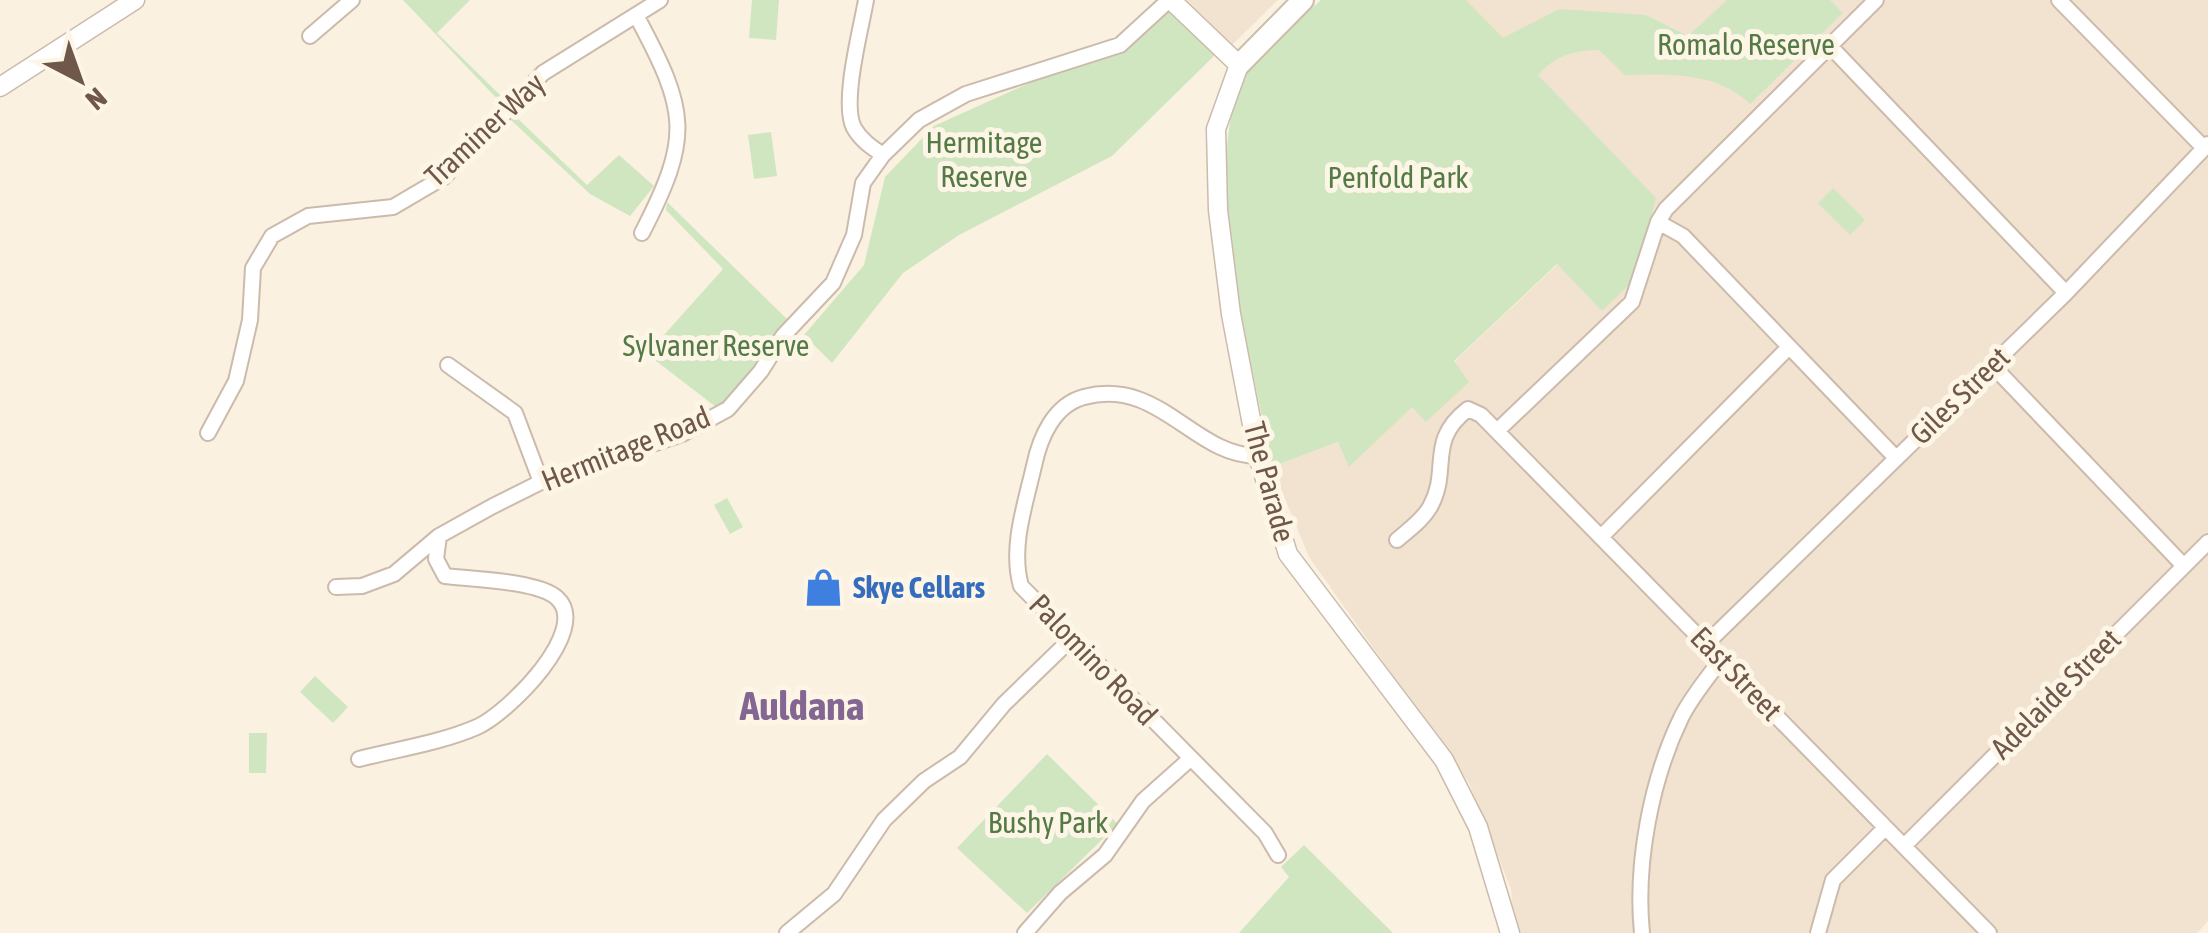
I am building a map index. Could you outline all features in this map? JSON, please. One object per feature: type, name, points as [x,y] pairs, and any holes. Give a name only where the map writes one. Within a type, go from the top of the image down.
[{"type":"main road","name":"The Parade","points":[[1239,64],[1303,0]]},
{"type":"street","points":[[0,87],[135,0]]},
{"type":"street","points":[[310,36],[352,0]]},
{"type":"street","name":"Traminer Way","points":[[208,433],[236,381],[250,320],[253,268],[272,236],[308,216],[392,208],[444,177],[543,72],[660,0]]},
{"type":"street","points":[[866,0],[850,98],[852,124],[864,142],[883,155]]},
{"type":"street","points":[[1170,0],[1239,64]]},
{"type":"street","name":"Hermitage Road","points":[[336,587],[362,586],[394,574],[439,536],[540,482],[631,454],[728,409],[761,371],[783,336],[833,283],[854,236],[863,184],[883,155],[919,120],[966,94],[1120,45],[1170,0]]},
{"type":"street","points":[[1498,431],[1632,302],[1658,222],[1876,0]]},
{"type":"street","points":[[2059,0],[2206,146]]},
{"type":"street","points":[[637,17],[675,93],[678,126],[668,177],[642,233]]},
{"type":"street","points":[[1830,46],[2066,292]]},
{"type":"street","name":"The Parade","points":[[1239,64],[1216,130],[1218,210],[1230,314],[1258,456],[1288,554],[1444,760],[1478,827],[1510,933]]},
{"type":"street","name":"Giles Street","points":[[1707,643],[2066,292],[2206,146]]},
{"type":"street","points":[[1658,222],[1683,236],[1896,458]]},
{"type":"street","points":[[1602,536],[1789,346]]},
{"type":"street","points":[[1992,365],[2184,566]]},
{"type":"street","points":[[448,366],[515,413],[540,482]]},
{"type":"street","name":"Palomino Road","points":[[1258,456],[1230,450],[1141,397],[1102,392],[1068,401],[1050,421],[1036,454],[1015,564],[1021,586],[1264,833],[1278,855]]},
{"type":"street","name":"East Street","points":[[1396,540],[1432,504],[1440,444],[1452,422],[1468,408],[1481,415],[1990,933]]},
{"type":"street","points":[[359,758],[481,726],[516,698],[556,650],[567,628],[568,615],[556,596],[533,588],[446,576],[436,558],[439,536]]},
{"type":"street","name":"Adelaide Street","points":[[1904,846],[2208,542]]},
{"type":"street","points":[[787,933],[834,894],[884,820],[924,782],[960,757],[1004,704],[1072,638]]},
{"type":"street","points":[[1642,933],[1640,910],[1650,812],[1681,718],[1721,659]]},
{"type":"street","points":[[1025,933],[1060,893],[1105,855],[1143,801],[1190,759]]},
{"type":"street","points":[[1818,933],[1833,880],[1885,828]]},
{"type":"shaded area","points":[[1187,0],[1278,0],[1232,45]]},
{"type":"shaded area","points":[[1464,0],[2208,0],[2208,921],[2197,933],[1515,933],[1511,889],[1469,783],[1309,557],[1272,467],[1339,442],[1350,466],[1412,406],[1426,421],[1454,362],[1558,264]]},
{"type":"green space","points":[[403,0],[470,0],[437,33],[506,101],[503,105]]},
{"type":"green space","points":[[752,0],[779,0],[776,40],[749,38]]},
{"type":"green space","name":"Penfold Park","points":[[1321,0],[1466,0],[1503,38],[1559,9],[1646,15],[1688,36],[1727,0],[1830,0],[1843,13],[1750,104],[1708,80],[1675,75],[1625,75],[1599,50],[1573,53],[1551,63],[1538,75],[1656,198],[1635,279],[1602,311],[1557,264],[1454,361],[1469,382],[1426,422],[1412,407],[1349,467],[1338,442],[1272,467],[1234,271],[1226,168],[1230,122],[1242,82],[1257,59]]},
{"type":"green space","name":"Hermitage Reserve","points":[[1168,9],[1216,54],[1112,156],[959,235],[903,273],[832,363],[804,335],[864,265],[885,177],[934,126],[1058,70],[1126,49]]},
{"type":"green space","points":[[515,116],[587,185],[619,155],[654,186],[630,216],[590,194],[511,120]]},
{"type":"green space","points":[[771,132],[777,176],[754,179],[748,135]]},
{"type":"green space","points":[[1833,188],[1865,220],[1850,235],[1818,203]]},
{"type":"green space","name":"Sylvaner Reserve","points":[[667,202],[789,321],[720,410],[647,354],[723,269],[666,210]]},
{"type":"green space","points":[[727,498],[743,527],[730,534],[714,505]]},
{"type":"green space","points":[[315,676],[348,707],[333,723],[300,692]]},
{"type":"green space","points":[[249,733],[267,733],[266,773],[249,773]]},
{"type":"green space","name":"Bushy Park","points":[[1047,754],[1118,824],[1027,913],[957,848]]},
{"type":"green space","points":[[1304,845],[1393,933],[1239,933],[1289,877],[1281,867]]},
{"type":"place","name":"Skye Cellars","points":[[823,588]]},
{"type":"district","name":"Auldana","points":[[802,706]]},
{"type":"park label","name":"Romalo Reserve","points":[[1746,45]]}]
